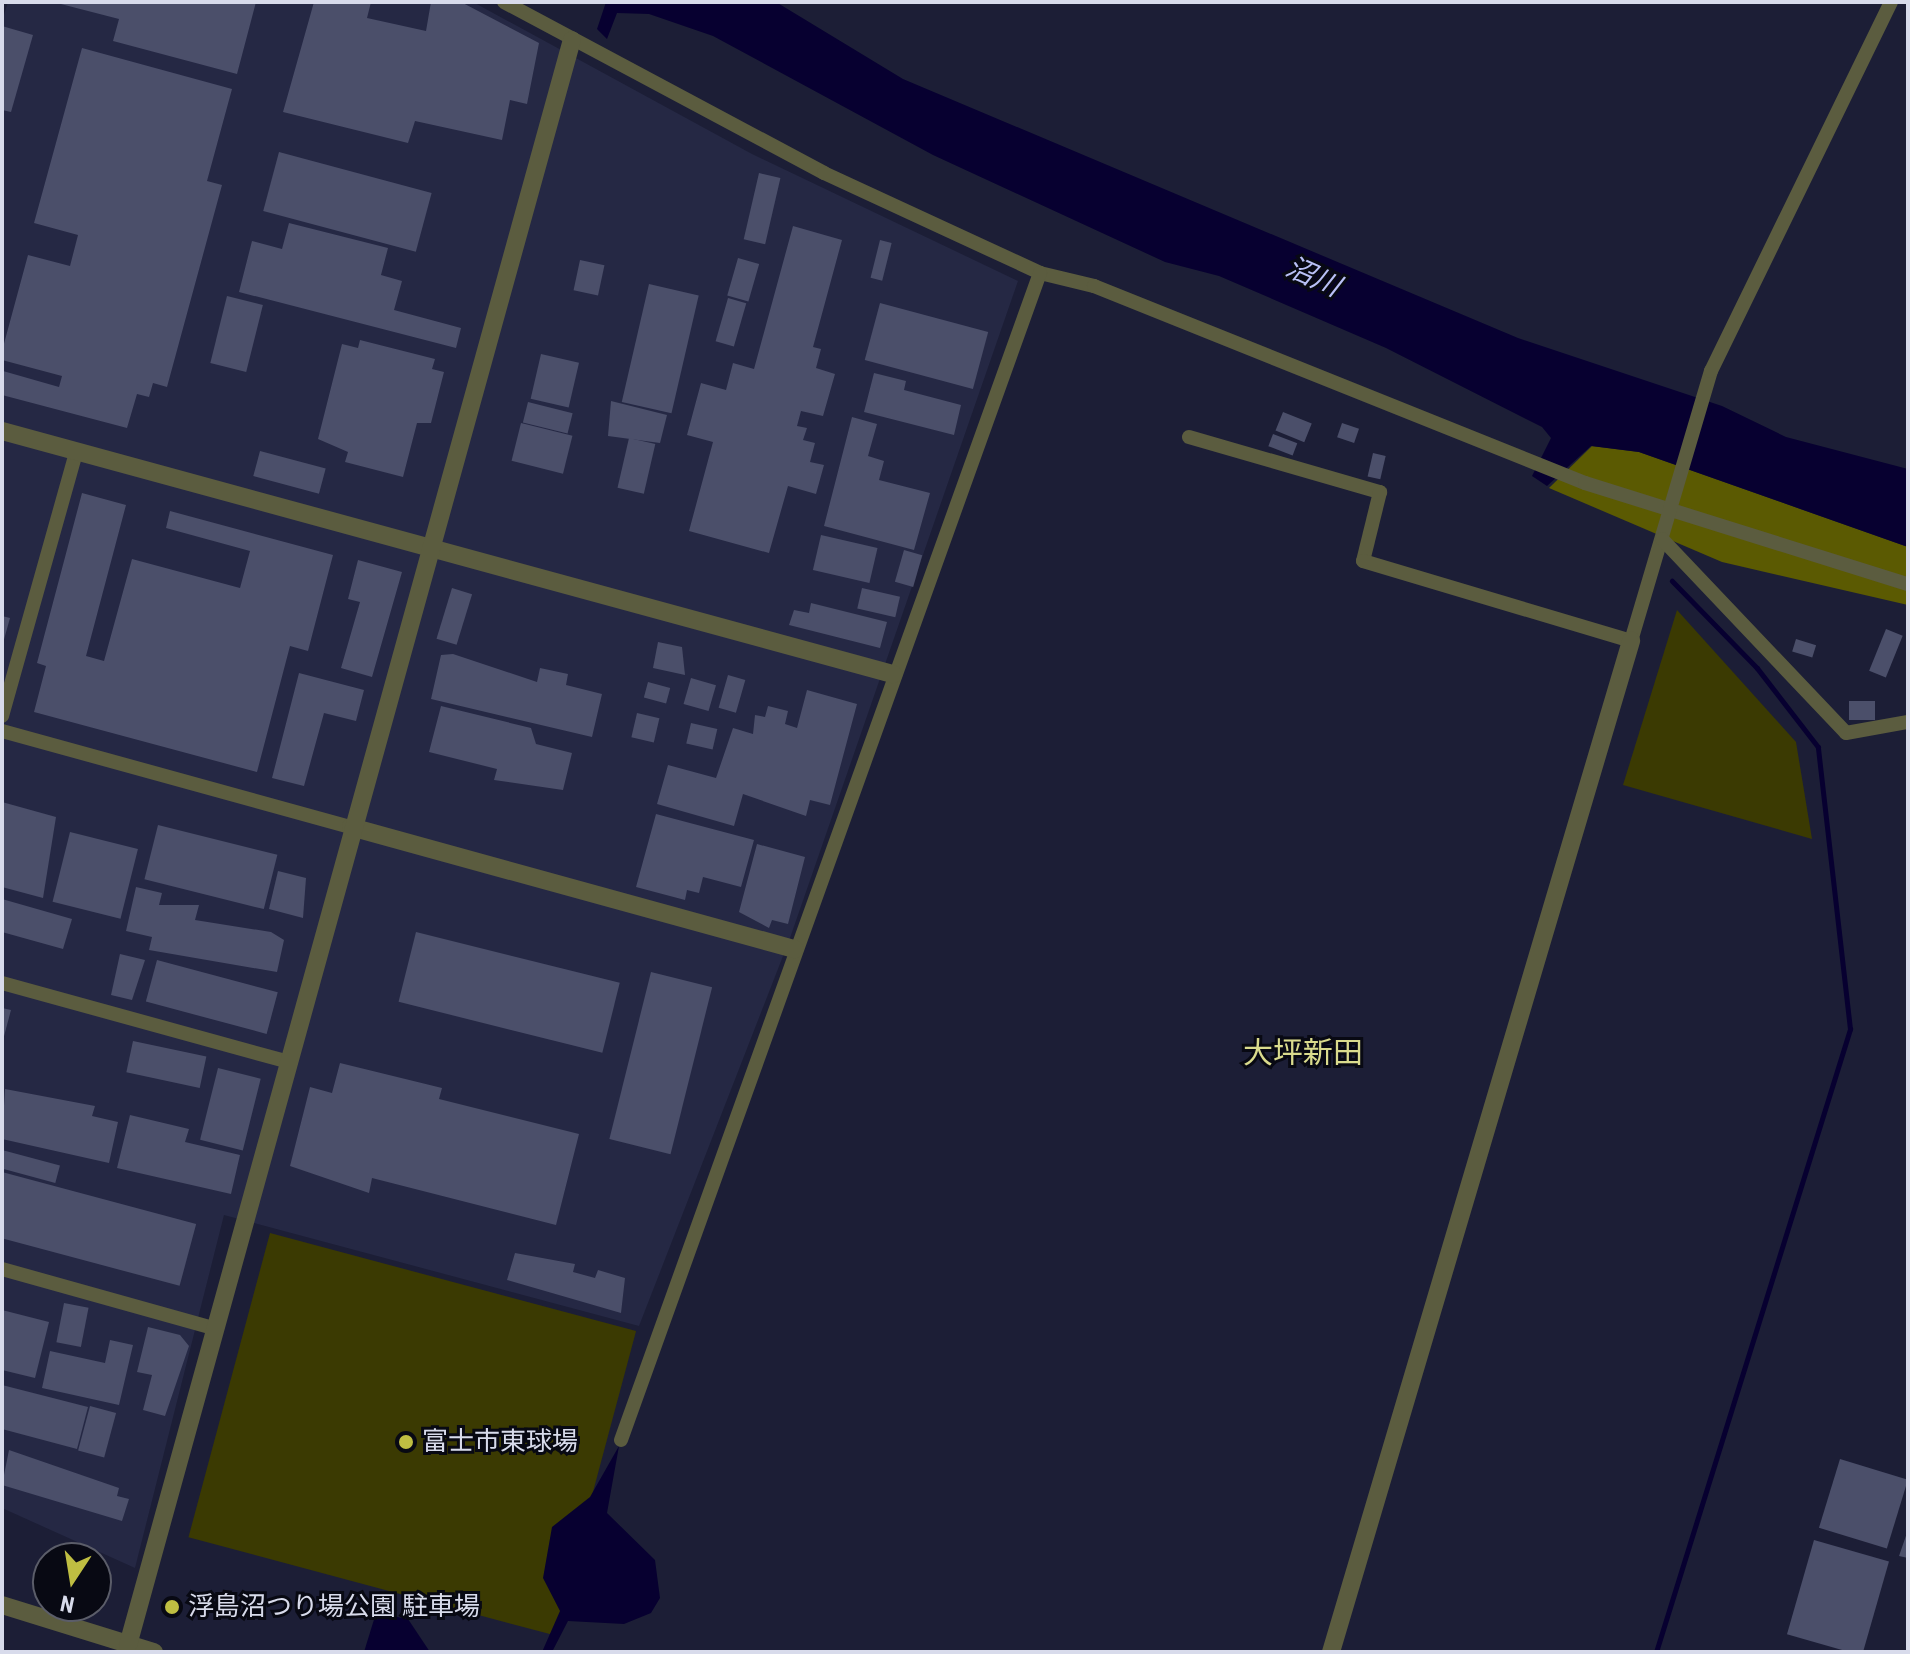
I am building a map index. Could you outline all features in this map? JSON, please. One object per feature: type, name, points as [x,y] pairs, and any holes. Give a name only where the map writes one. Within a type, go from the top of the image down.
[{"type":"street","points":[[504,2],[824,173],[1040,273],[1094,286],[1585,483],[1908,584]]},
{"type":"street","points":[[1331,1652],[1711,371],[1891,2]]},
{"type":"street","points":[[128,1645],[286,1061],[572,40]]},
{"type":"street","points":[[621,1440],[893,674],[1040,273]]},
{"type":"street","points":[[2,431],[893,674]]},
{"type":"street","points":[[1189,437],[1380,492],[1363,561],[1631,641]]},
{"type":"street","points":[[2,716],[76,452]]},
{"type":"street","points":[[1662,539],[1846,733],[1908,722]]},
{"type":"street","points":[[2,731],[795,949]]},
{"type":"street","points":[[2,983],[286,1061]]},
{"type":"street","points":[[2,1269],[214,1328]]},
{"type":"street","points":[[2,1605],[154,1652]]},
{"type":"shaded area","points":[[8,2],[473,2],[752,154],[1018,281],[790,938],[639,1326],[224,1215],[135,1568],[112,1558],[112,1542],[77,1542],[2,1508],[2,21]]},
{"type":"shaded area","points":[[1592,446],[1639,452],[1908,547],[1908,605],[1722,562],[1549,488]]},
{"type":"shaded area","points":[[1677,610],[1796,742],[1812,839],[1623,785]]},
{"type":"shaded area","name":"富士市東球場","points":[[270,1233],[636,1331],[555,1635],[188,1537]]},
{"type":"water","name":"沼川","points":[[606,2],[776,2],[903,79],[1518,338],[1722,406],[1786,437],[1908,469],[1908,547],[1639,452],[1591,446],[1547,486],[1532,476],[1551,438],[1542,427],[1386,348],[1219,276],[1165,262],[933,155],[713,36],[649,14],[617,13],[607,39],[597,29]]},
{"type":"water","points":[[619,1446],[607,1513],[655,1560],[660,1598],[651,1613],[624,1624],[568,1621],[552,1652],[542,1652],[560,1611],[543,1578],[552,1527],[590,1497]]},
{"type":"water","points":[[376,1613],[408,1619],[430,1652],[364,1652]]},
{"type":"building","points":[[256,2],[237,74],[113,41],[119,19],[57,3]]},
{"type":"building","points":[[314,2],[371,2],[367,18],[426,31],[431,2],[461,2],[539,43],[527,104],[510,100],[502,140],[415,121],[408,143],[283,112]]},
{"type":"building","points":[[2,26],[33,35],[11,112],[2,110]]},
{"type":"building","points":[[82,48],[232,89],[207,181],[222,185],[167,387],[153,383],[149,397],[137,394],[127,428],[2,395],[3,371],[59,387],[62,376],[2,360],[2,351],[28,255],[70,266],[78,235],[34,223]]},
{"type":"building","points":[[279,152],[432,193],[416,252],[263,211]]},
{"type":"building","points":[[759,173],[780,178],[765,244],[744,239]]},
{"type":"building","points":[[289,223],[388,248],[381,275],[402,281],[394,310],[461,328],[456,348],[239,292],[252,241],[282,249]]},
{"type":"building","points":[[793,226],[842,240],[813,347],[821,349],[816,368],[835,374],[823,416],[801,411],[797,426],[807,428],[803,440],[815,443],[810,462],[824,465],[816,494],[788,486],[769,553],[689,531],[713,442],[687,435],[701,383],[726,390],[733,363],[754,369]]},
{"type":"building","points":[[880,240],[892,243],[882,281],[871,278]]},
{"type":"building","points":[[738,258],[759,264],[748,302],[727,295]]},
{"type":"building","points":[[580,260],[604,265],[598,296],[574,290]]},
{"type":"building","points":[[649,284],[699,295],[671,413],[622,402]]},
{"type":"building","points":[[227,296],[263,305],[246,372],[210,363]]},
{"type":"building","points":[[728,298],[746,303],[734,346],[716,341]]},
{"type":"building","points":[[880,303],[988,332],[973,389],[865,360]]},
{"type":"building","points":[[360,340],[435,359],[432,369],[444,372],[431,423],[417,423],[403,477],[345,462],[348,452],[318,439],[342,344],[358,348]]},
{"type":"building","points":[[541,354],[579,363],[569,408],[531,399]]},
{"type":"building","points":[[874,373],[906,381],[904,390],[961,405],[954,435],[864,412]]},
{"type":"building","points":[[611,401],[667,415],[660,443],[608,436]]},
{"type":"building","points":[[528,402],[573,413],[568,434],[523,422]]},
{"type":"building","points":[[1283,412],[1312,424],[1304,442],[1276,431]]},
{"type":"building","points":[[852,417],[877,424],[868,456],[884,461],[879,480],[930,493],[914,550],[824,526]]},
{"type":"building","points":[[521,423],[572,436],[563,474],[512,461]]},
{"type":"building","points":[[1342,423],[1359,429],[1354,443],[1337,437]]},
{"type":"building","points":[[1273,434],[1297,443],[1293,455],[1268,446]]},
{"type":"building","points":[[629,438],[655,444],[644,494],[618,488]]},
{"type":"building","points":[[260,451],[326,469],[319,494],[253,476]]},
{"type":"building","points":[[1373,453],[1386,456],[1380,479],[1368,476]]},
{"type":"building","points":[[82,493],[126,505],[86,656],[104,661],[132,559],[240,588],[250,551],[166,528],[170,511],[333,555],[308,651],[290,646],[257,772],[34,712],[46,666],[37,663]]},
{"type":"building","points":[[821,535],[878,548],[869,583],[813,570]]},
{"type":"building","points":[[904,550],[922,555],[913,587],[895,582]]},
{"type":"building","points":[[358,560],[402,572],[372,677],[341,668],[360,602],[348,599]]},
{"type":"building","points":[[452,588],[472,594],[457,645],[437,639]]},
{"type":"building","points":[[862,588],[900,597],[895,617],[857,608]]},
{"type":"building","points":[[811,603],[887,622],[880,648],[789,625],[794,610],[809,613]]},
{"type":"building","points":[[2,616],[10,618],[3,643],[2,643]]},
{"type":"building","points":[[1886,629],[1903,636],[1886,677],[1869,671]]},
{"type":"building","points":[[1796,639],[1816,645],[1812,658],[1792,651]]},
{"type":"building","points":[[658,642],[682,647],[685,675],[653,668]]},
{"type":"building","points":[[453,654],[537,682],[540,668],[568,674],[566,685],[602,694],[592,737],[431,699],[441,655]]},
{"type":"building","points":[[299,673],[364,690],[356,721],[324,713],[304,786],[272,778]]},
{"type":"building","points":[[728,675],[745,680],[736,713],[719,708]]},
{"type":"building","points":[[691,678],[716,685],[709,711],[684,704]]},
{"type":"building","points":[[648,682],[670,688],[666,703],[644,697]]},
{"type":"building","points":[[807,690],[857,704],[830,805],[810,800],[806,816],[743,794],[734,826],[657,804],[668,765],[716,778],[733,728],[753,734],[755,715],[765,717],[768,706],[788,711],[785,724],[797,728]]},
{"type":"building","points":[[1849,701],[1875,701],[1875,720],[1849,720]]},
{"type":"building","points":[[441,706],[531,728],[536,744],[572,753],[563,790],[494,780],[497,769],[429,752]]},
{"type":"building","points":[[637,713],[659,718],[654,743],[631,737]]},
{"type":"building","points":[[691,723],[717,729],[713,750],[686,743]]},
{"type":"building","points":[[2,802],[56,817],[43,898],[2,887]]},
{"type":"building","points":[[656,814],[754,840],[741,887],[703,877],[699,893],[687,890],[685,900],[636,887]]},
{"type":"building","points":[[158,825],[277,855],[264,909],[144,879]]},
{"type":"building","points":[[70,832],[138,849],[121,919],[53,902]]},
{"type":"building","points":[[757,844],[805,857],[788,924],[772,920],[769,928],[739,912]]},
{"type":"building","points":[[278,871],[306,878],[303,918],[269,909]]},
{"type":"building","points":[[136,887],[162,893],[159,905],[199,905],[195,920],[271,932],[284,940],[277,972],[149,950],[152,937],[126,931]]},
{"type":"building","points":[[2,899],[72,919],[63,949],[2,932]]},
{"type":"building","points":[[416,932],[620,983],[602,1053],[399,1002]]},
{"type":"building","points":[[120,954],[145,960],[132,1000],[111,995]]},
{"type":"building","points":[[157,960],[278,992],[267,1034],[146,1002]]},
{"type":"building","points":[[651,972],[712,987],[671,1154],[609,1139]]},
{"type":"building","points":[[2,1008],[11,1010],[3,1040],[2,1040]]},
{"type":"building","points":[[133,1041],[206,1057],[200,1088],[126,1072]]},
{"type":"building","points":[[340,1063],[442,1088],[439,1099],[579,1134],[556,1225],[372,1178],[369,1193],[290,1166],[310,1087],[332,1093]]},
{"type":"building","points":[[218,1068],[261,1079],[243,1150],[200,1140]]},
{"type":"building","points":[[5,1089],[95,1106],[92,1116],[118,1122],[109,1163],[2,1139]]},
{"type":"building","points":[[130,1115],[189,1129],[185,1142],[240,1155],[231,1194],[117,1168]]},
{"type":"building","points":[[2,1150],[60,1166],[55,1183],[2,1169]]},
{"type":"building","points":[[2,1172],[196,1224],[180,1286],[2,1238]]},
{"type":"building","points":[[515,1253],[575,1264],[573,1272],[595,1278],[598,1270],[625,1278],[621,1313],[507,1280]]},
{"type":"building","points":[[64,1303],[89,1308],[81,1347],[56,1342]]},
{"type":"building","points":[[2,1310],[49,1322],[35,1378],[2,1370]]},
{"type":"building","points":[[148,1327],[180,1335],[189,1346],[165,1416],[143,1410],[152,1375],[137,1372]]},
{"type":"building","points":[[110,1340],[133,1345],[119,1405],[42,1388],[50,1351],[105,1363]]},
{"type":"building","points":[[2,1385],[88,1407],[77,1449],[2,1429]]},
{"type":"building","points":[[90,1406],[116,1413],[104,1457],[78,1450]]},
{"type":"building","points":[[9,1450],[119,1488],[117,1496],[129,1499],[122,1521],[2,1485]]},
{"type":"building","points":[[1840,1459],[1908,1480],[1887,1549],[1819,1528]]},
{"type":"building","points":[[1908,1530],[1908,1558],[1899,1556]]},
{"type":"building","points":[[1814,1540],[1889,1561],[1863,1652],[1849,1652],[1787,1634]]},
{"type":"waterway","points":[[1656,1652],[1850,1029],[1818,747],[1757,668],[1672,581]]},
{"type":"place","name":"富士市東球場","points":[[406,1442]]},
{"type":"place","name":"浮島沼つり場公園 駐車場","points":[[172,1607]]},
{"type":"district","name":"大坪新田","points":[[1303,1053]]}]
